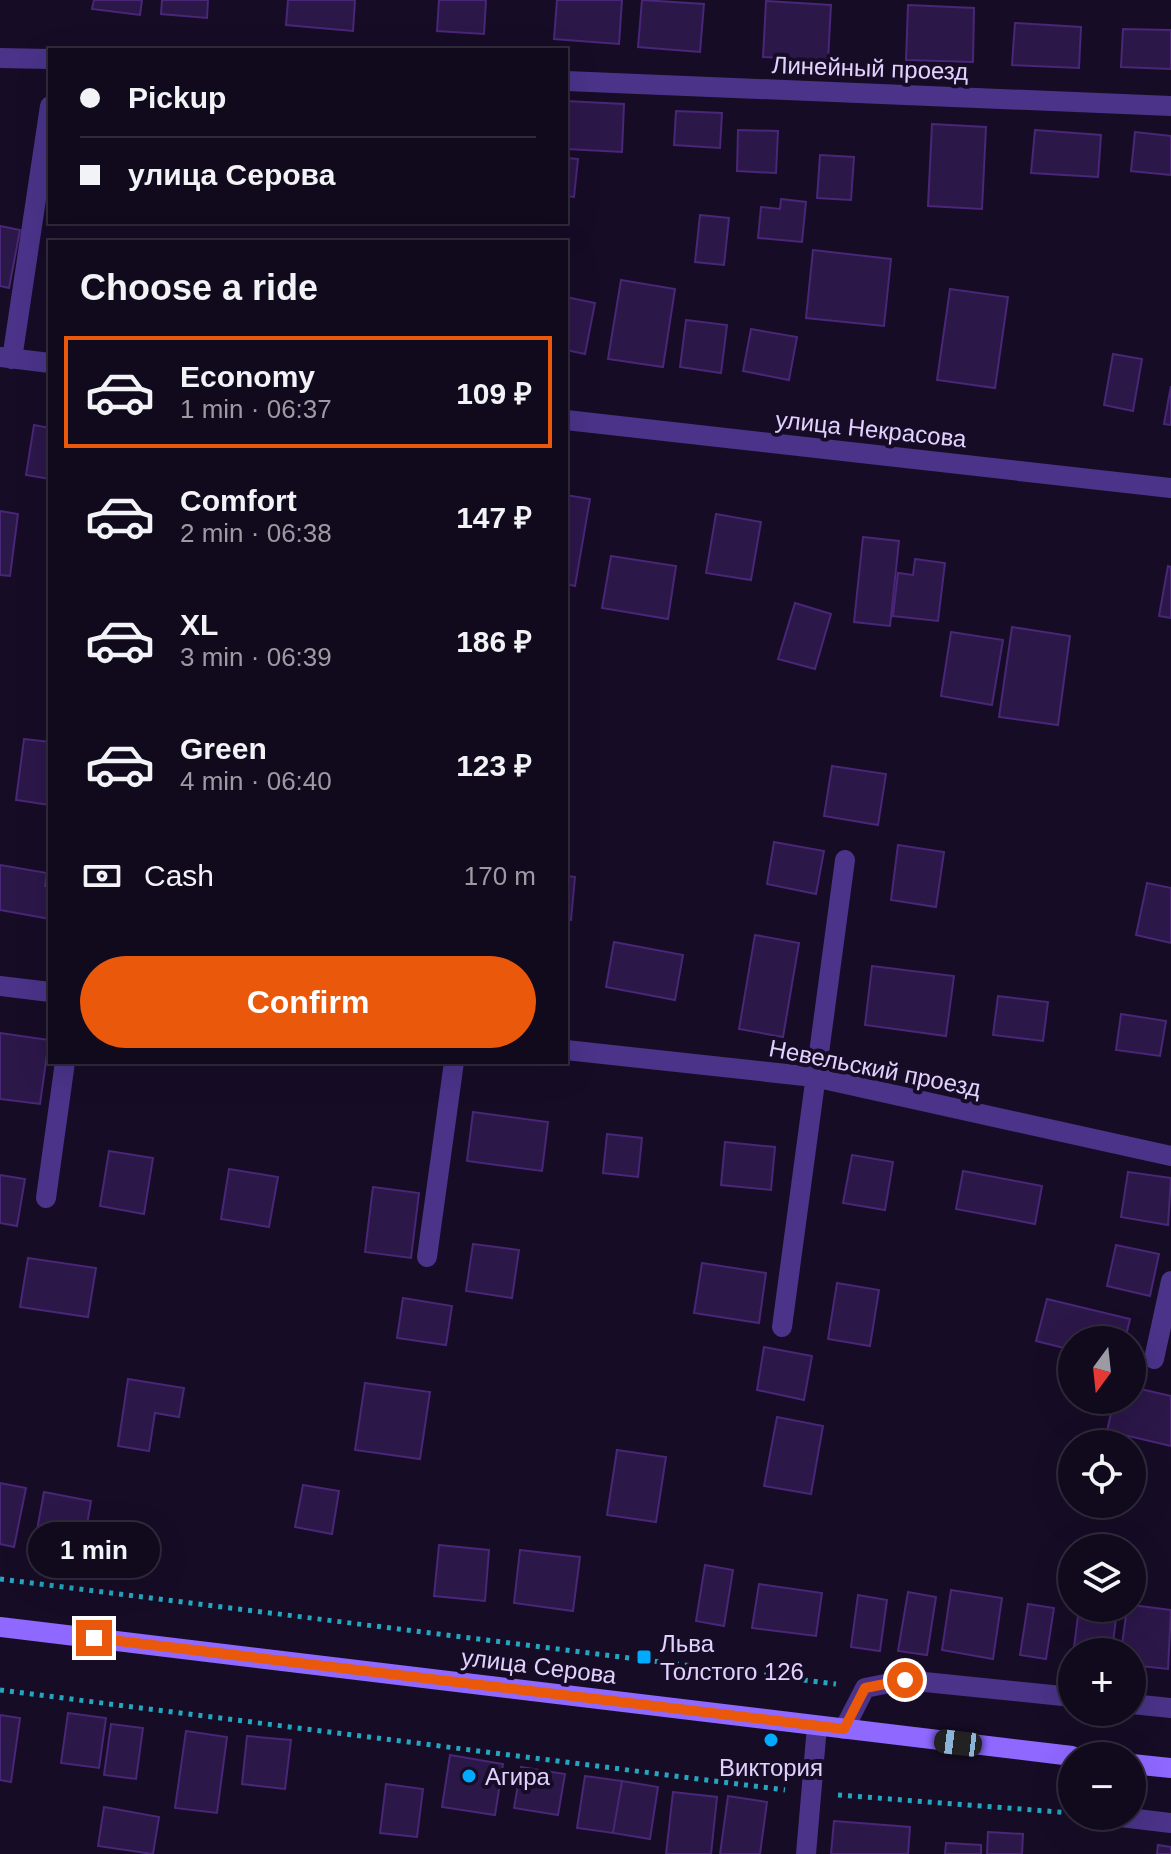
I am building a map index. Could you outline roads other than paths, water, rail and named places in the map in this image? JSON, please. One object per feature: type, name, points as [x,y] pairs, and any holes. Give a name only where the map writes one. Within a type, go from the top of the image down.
[{"type":"main road","name":"улица Серова","points":[[0,1627],[1058,1754]]},
{"type":"main road","points":[[1146,1765],[1171,1768]]},
{"type":"street","points":[[0,58],[48,59]]},
{"type":"street","name":"Линейный проезд","points":[[568,81],[1171,106]]},
{"type":"street","points":[[48,117],[6,358],[48,363]]},
{"type":"street","name":"улица Некрасова","points":[[568,420],[1171,488]]},
{"type":"street","points":[[782,1327],[845,860]]},
{"type":"street","points":[[0,986],[48,992]]},
{"type":"street","name":"Невельский проезд","points":[[568,1050],[814,1077],[1171,1156]]},
{"type":"street","points":[[46,1198],[65,1064]]},
{"type":"street","points":[[427,1257],[454,1064]]},
{"type":"street","points":[[1154,1359],[1171,1281]]},
{"type":"street","points":[[844,1729],[865,1688],[905,1680],[1058,1696]]},
{"type":"street","points":[[1146,1705],[1171,1708]]},
{"type":"street","points":[[806,1854],[817,1726]]},
{"type":"street","points":[[1146,1820],[1171,1823]]},
{"type":"place","name":"Льва Толстого 126","points":[[644,1657]]},
{"type":"place","name":"Виктория","points":[[771,1740]]},
{"type":"place","name":"Агира","points":[[469,1776]]}]
